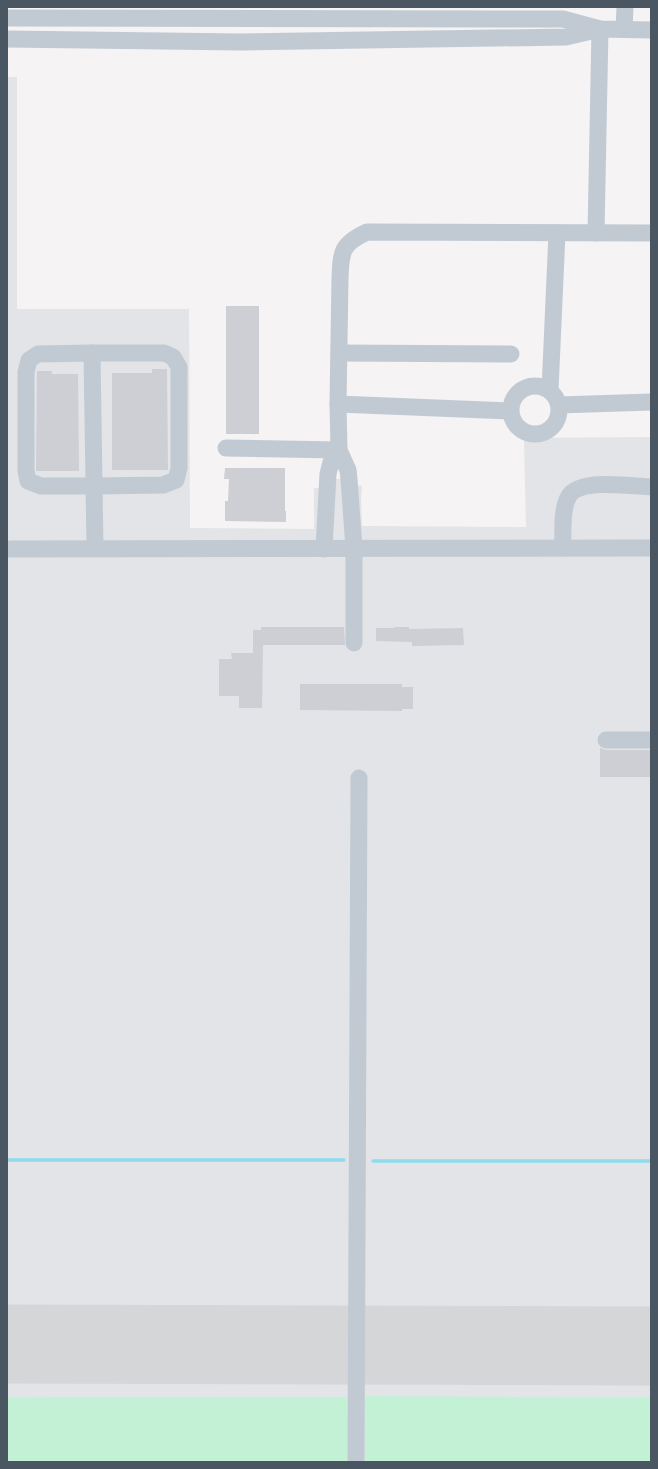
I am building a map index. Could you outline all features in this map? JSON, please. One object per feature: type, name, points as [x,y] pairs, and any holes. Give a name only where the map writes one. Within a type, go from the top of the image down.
[{"type":"street","points":[[624,29],[625,7]]},
{"type":"street","points":[[7,18],[563,19],[600,29]]},
{"type":"street","points":[[241,18],[241,42]]},
{"type":"street","points":[[596,233],[600,29]]},
{"type":"street","points":[[7,39],[241,42],[566,37],[600,29],[651,30]]},
{"type":"street","points":[[354,643],[354,548],[349,480],[348,470],[339,450],[338,404],[340,260],[344,248],[354,238],[367,232],[651,233]]},
{"type":"street","points":[[550,390],[557,233]]},
{"type":"street","points":[[92,353],[95,548]]},
{"type":"street","points":[[92,353],[164,353],[173,357],[179,367],[179,468],[176,480],[163,485],[94,486],[41,486],[28,481],[26,471],[26,372],[29,360],[38,354],[92,353]]},
{"type":"street","points":[[339,353],[511,354]]},
{"type":"street","points":[[533,386],[542,386],[550,390],[559,405],[559,414],[551,429],[534,434],[525,432],[518,427],[513,420],[510,411],[516,394],[524,388],[533,386]]},
{"type":"street","points":[[559,405],[651,402]]},
{"type":"street","points":[[338,404],[510,411]]},
{"type":"street","points":[[226,448],[339,450]]},
{"type":"street","points":[[324,549],[328,474],[332,462],[339,450]]},
{"type":"street","points":[[562,548],[565,508],[568,497],[575,489],[590,484],[651,487]]},
{"type":"street","points":[[10,549],[651,548]]},
{"type":"street","points":[[606,740],[651,740]]},
{"type":"street","points":[[356,1462],[359,778]]},
{"type":"shaded area","points":[[7,77],[17,77],[17,309],[189,309],[190,528],[314,529],[314,488],[325,488],[326,479],[349,479],[356,485],[362,486],[362,526],[526,527],[524,438],[651,437],[651,1462],[7,1462]]},
{"type":"green space","points":[[365,1396],[651,1398],[651,1462],[365,1462]]},
{"type":"green space","points":[[349,1397],[347,1462],[7,1462],[7,1398]]},
{"type":"building","points":[[226,306],[259,306],[259,434],[226,434]]},
{"type":"building","points":[[152,369],[167,369],[168,470],[112,470],[112,373],[152,373]]},
{"type":"building","points":[[37,371],[52,371],[52,374],[78,374],[79,471],[36,471]]},
{"type":"building","points":[[225,468],[285,468],[286,522],[225,521],[225,501],[228,501],[229,479],[224,479]]},
{"type":"building","points":[[261,627],[344,627],[345,645],[263,645],[262,708],[239,708],[239,696],[219,696],[219,659],[232,659],[231,653],[253,653],[253,630],[261,630]]},
{"type":"building","points":[[409,627],[409,629],[463,628],[464,645],[412,646],[412,642],[376,641],[376,628]]},
{"type":"building","points":[[300,684],[402,684],[402,687],[413,687],[413,709],[402,709],[402,711],[300,710]]},
{"type":"building","points":[[600,748],[606,750],[651,750],[651,777],[600,777]]},
{"type":"waterway","points":[[7,1160],[344,1160]]},
{"type":"waterway","points":[[373,1161],[651,1161]]},
{"type":"runway","points":[[7,1344],[651,1346]]}]
